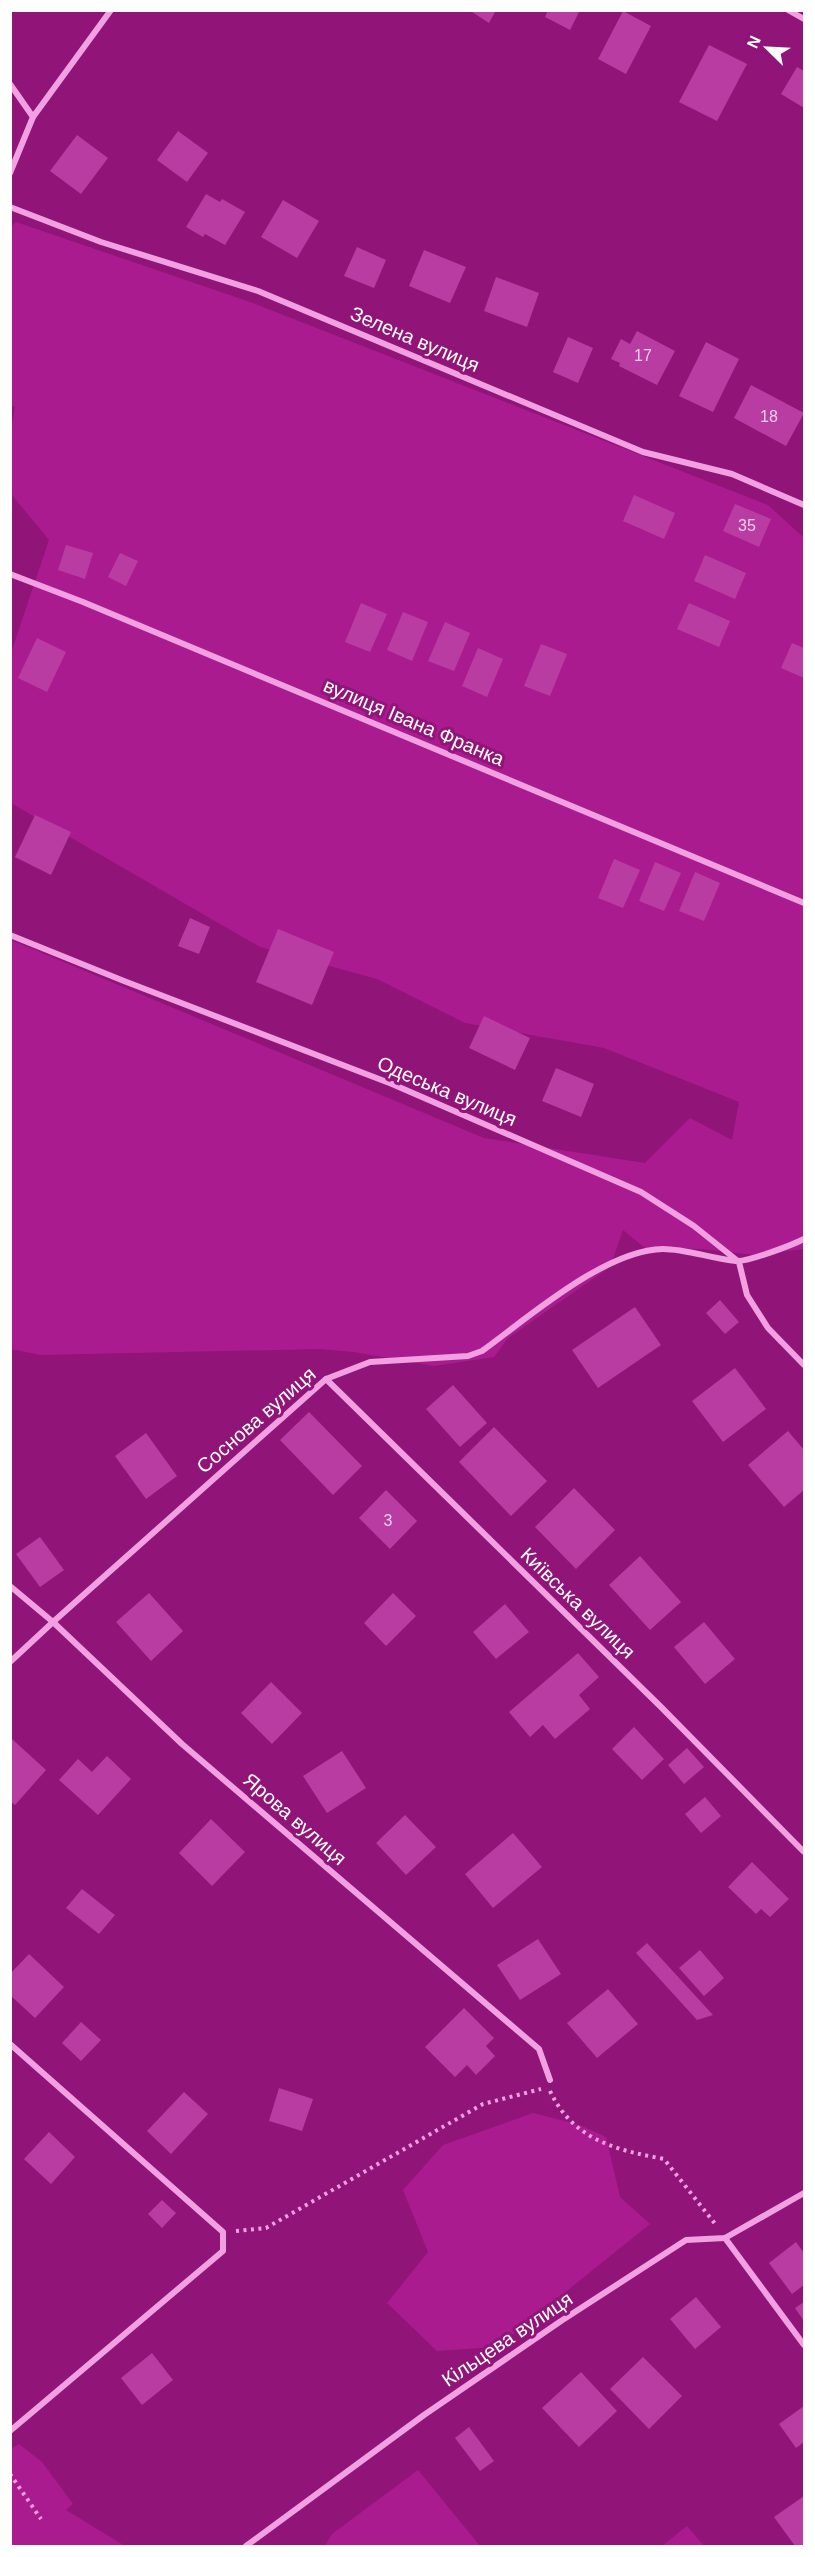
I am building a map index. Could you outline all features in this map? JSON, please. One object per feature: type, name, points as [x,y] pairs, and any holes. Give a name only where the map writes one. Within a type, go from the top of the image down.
[{"type":"street","points":[[10,173],[33,117],[111,10]]},
{"type":"street","points":[[788,10],[804,19]]},
{"type":"street","points":[[10,84],[33,117]]},
{"type":"street","name":"Зелена вулиця","points":[[10,207],[101,242],[258,291],[643,452],[732,474],[804,505]]},
{"type":"street","name":"вулиця Івана Франка","points":[[10,574],[83,602],[804,903]]},
{"type":"street","name":"Одеська вулиця","points":[[10,935],[392,1084],[641,1192],[694,1226],[739,1262]]},
{"type":"street","name":"Соснова вулиця","points":[[10,1662],[326,1379],[370,1362],[468,1356],[482,1351],[598,1269],[637,1254],[663,1250],[739,1262],[804,1239]]},
{"type":"street","points":[[739,1262],[747,1295],[763,1319],[804,1365]]},
{"type":"street","name":"Київська вулиця","points":[[326,1379],[660,1706],[804,1852]]},
{"type":"street","name":"Ярова вулиця","points":[[10,1586],[53,1622],[182,1743],[539,2049],[550,2080]]},
{"type":"street","points":[[10,2044],[223,2232],[223,2251],[10,2431]]},
{"type":"street","name":"Кільцева вулиця","points":[[246,2547],[424,2415],[686,2240],[725,2238],[804,2193]]},
{"type":"street","points":[[725,2238],[804,2345]]},
{"type":"path","points":[[223,2232],[266,2228],[483,2104],[549,2088],[559,2110],[598,2142],[622,2151],[664,2159],[725,2238]]},
{"type":"path","points":[[10,2474],[41,2519]]},
{"type":"shaded area","points":[[16,222],[253,303],[768,505],[804,538],[804,1249],[754,1255],[701,1249],[645,1248],[623,1230],[610,1267],[508,1338],[494,1357],[434,1366],[354,1352],[319,1349],[41,1355],[11,1349],[11,940],[484,1138],[645,1163],[690,1118],[732,1140],[739,1102],[604,1048],[465,1023],[377,979],[260,947],[11,803],[11,653],[49,540],[11,494],[11,430],[15,407],[10,405],[10,227]]},
{"type":"shaded area","points":[[533,2113],[580,2125],[606,2137],[620,2197],[650,2224],[497,2347],[437,2351],[387,2303],[428,2252],[403,2190],[443,2145]]},
{"type":"shaded area","points":[[19,2444],[42,2462],[73,2504],[66,2510],[125,2546],[11,2546],[11,2449]]},
{"type":"shaded area","points":[[418,2470],[480,2546],[325,2546],[332,2534]]},
{"type":"shaded area","points":[[687,2526],[704,2546],[662,2546]]},
{"type":"building","points":[[469,10],[496,10],[489,23]]},
{"type":"building","points":[[548,10],[580,10],[570,30],[545,17]]},
{"type":"building","points":[[623,11],[651,26],[626,74],[598,59]]},
{"type":"building","points":[[709,45],[747,64],[717,121],[679,102]]},
{"type":"building","points":[[797,67],[804,71],[804,108],[781,94]]},
{"type":"building","points":[[178,131],[208,153],[187,182],[157,160]]},
{"type":"building","points":[[77,135],[108,158],[81,194],[50,171]]},
{"type":"building","points":[[206,194],[220,202],[222,199],[245,212],[225,245],[205,234],[203,237],[186,227]]},
{"type":"building","points":[[283,200],[319,221],[297,258],[261,237]]},
{"type":"building","points":[[357,247],[386,260],[374,288],[344,276]]},
{"type":"building","points":[[424,250],[466,267],[450,303],[409,286]]},
{"type":"building","points":[[496,277],[539,293],[527,327],[484,311]]},
{"type":"building","points":[[637,331],[675,351],[657,385],[619,366],[620,363],[611,359],[621,339],[630,344]]},
{"type":"building","points":[[568,337],[593,348],[578,383],[553,372]]},
{"type":"building","points":[[706,342],[739,359],[713,412],[679,396]]},
{"type":"building","points":[[751,385],[804,413],[786,446],[734,418]]},
{"type":"building","points":[[634,495],[675,513],[664,539],[623,521]]},
{"type":"building","points":[[735,504],[771,519],[759,547],[723,531]]},
{"type":"building","points":[[66,545],[93,553],[85,579],[58,570]]},
{"type":"building","points":[[120,553],[138,561],[126,586],[108,577]]},
{"type":"building","points":[[705,555],[746,573],[735,599],[694,581]]},
{"type":"building","points":[[361,603],[387,614],[370,652],[345,642]]},
{"type":"building","points":[[689,603],[730,621],[719,647],[677,629]]},
{"type":"building","points":[[403,612],[428,622],[412,661],[387,650]]},
{"type":"building","points":[[445,622],[470,633],[454,671],[428,661]]},
{"type":"building","points":[[37,638],[66,652],[47,692],[18,678]]},
{"type":"building","points":[[792,643],[804,648],[804,678],[781,668]]},
{"type":"building","points":[[541,644],[567,654],[550,696],[524,686]]},
{"type":"building","points":[[478,648],[503,659],[487,697],[462,686]]},
{"type":"building","points":[[35,815],[71,832],[51,875],[15,857]]},
{"type":"building","points":[[614,859],[640,870],[623,908],[598,898]]},
{"type":"building","points":[[655,862],[681,873],[664,911],[639,901]]},
{"type":"building","points":[[695,872],[720,883],[704,921],[679,911]]},
{"type":"building","points":[[190,918],[210,927],[199,954],[178,946]]},
{"type":"building","points":[[278,929],[334,952],[312,1005],[256,982]]},
{"type":"building","points":[[484,1016],[530,1038],[515,1070],[469,1048]]},
{"type":"building","points":[[556,1068],[594,1084],[581,1117],[542,1101]]},
{"type":"building","points":[[720,1300],[739,1322],[725,1334],[706,1313]]},
{"type":"building","points":[[635,1307],[661,1345],[598,1388],[572,1350]]},
{"type":"building","points":[[735,1368],[766,1409],[723,1442],[692,1401]]},
{"type":"building","points":[[453,1385],[487,1423],[460,1447],[426,1409]]},
{"type":"building","points":[[309,1412],[362,1466],[333,1495],[280,1440]]},
{"type":"building","points":[[494,1427],[547,1481],[511,1516],[459,1462]]},
{"type":"building","points":[[788,1431],[804,1450],[804,1490],[784,1507],[748,1465]]},
{"type":"building","points":[[146,1433],[177,1476],[146,1499],[115,1456]]},
{"type":"building","points":[[574,1488],[615,1530],[576,1569],[535,1527]]},
{"type":"building","points":[[386,1490],[417,1521],[390,1549],[359,1518]]},
{"type":"building","points":[[40,1537],[64,1570],[40,1587],[16,1554]]},
{"type":"building","points":[[640,1556],[681,1602],[650,1630],[609,1585]]},
{"type":"building","points":[[149,1593],[183,1631],[151,1661],[116,1622]]},
{"type":"building","points":[[393,1593],[416,1616],[386,1646],[364,1623]]},
{"type":"building","points":[[505,1604],[529,1632],[496,1659],[473,1632]]},
{"type":"building","points":[[704,1622],[735,1659],[705,1684],[674,1647]]},
{"type":"building","points":[[578,1653],[599,1677],[579,1695],[590,1709],[555,1739],[543,1725],[530,1737],[509,1712]]},
{"type":"building","points":[[271,1682],[302,1713],[272,1744],[241,1713]]},
{"type":"building","points":[[634,1727],[664,1759],[642,1780],[612,1749]]},
{"type":"building","points":[[12,1739],[46,1770],[15,1805],[10,1801]]},
{"type":"building","points":[[687,1748],[704,1767],[684,1784],[668,1765]]},
{"type":"building","points":[[342,1751],[366,1788],[327,1813],[303,1776]]},
{"type":"building","points":[[107,1756],[131,1779],[98,1815],[59,1780],[78,1759],[92,1772]]},
{"type":"building","points":[[705,1797],[721,1816],[701,1833],[685,1814]]},
{"type":"building","points":[[405,1815],[436,1847],[406,1875],[376,1843]]},
{"type":"building","points":[[211,1819],[245,1852],[212,1886],[179,1853]]},
{"type":"building","points":[[513,1833],[542,1867],[493,1908],[465,1874]]},
{"type":"building","points":[[752,1862],[789,1899],[770,1917],[761,1909],[756,1914],[728,1887]]},
{"type":"building","points":[[82,1889],[115,1915],[99,1934],[66,1908]]},
{"type":"building","points":[[538,1939],[561,1974],[520,2000],[497,1965]]},
{"type":"building","points":[[647,1943],[713,2015],[697,2020],[636,1953]]},
{"type":"building","points":[[700,1950],[724,1978],[704,1996],[679,1968]]},
{"type":"building","points":[[29,1954],[64,1987],[35,2018],[10,1995],[10,1974]]},
{"type":"building","points":[[608,1989],[638,2024],[597,2058],[567,2023]]},
{"type":"building","points":[[464,2008],[494,2038],[486,2046],[495,2056],[476,2075],[467,2065],[455,2077],[425,2047]]},
{"type":"building","points":[[81,2022],[101,2040],[81,2061],[62,2043]]},
{"type":"building","points":[[279,2088],[313,2099],[302,2131],[269,2121]]},
{"type":"building","points":[[184,2092],[208,2114],[171,2154],[147,2131]]},
{"type":"building","points":[[49,2132],[75,2157],[51,2184],[24,2159]]},
{"type":"building","points":[[162,2200],[176,2213],[162,2228],[148,2214]]},
{"type":"building","points":[[796,2242],[804,2253],[804,2285],[792,2294],[769,2263]]},
{"type":"building","points":[[696,2297],[721,2327],[695,2349],[670,2319]]},
{"type":"building","points":[[804,2302],[804,2321],[795,2308]]},
{"type":"building","points":[[152,2353],[173,2380],[142,2405],[121,2378]]},
{"type":"building","points":[[643,2357],[682,2396],[649,2429],[610,2389]]},
{"type":"building","points":[[581,2372],[617,2411],[579,2447],[542,2408]]},
{"type":"building","points":[[804,2406],[804,2442],[796,2448],[779,2424]]},
{"type":"building","points":[[469,2427],[494,2461],[480,2471],[455,2438]]},
{"type":"building","points":[[804,2496],[804,2546],[795,2546],[774,2517]]}]
